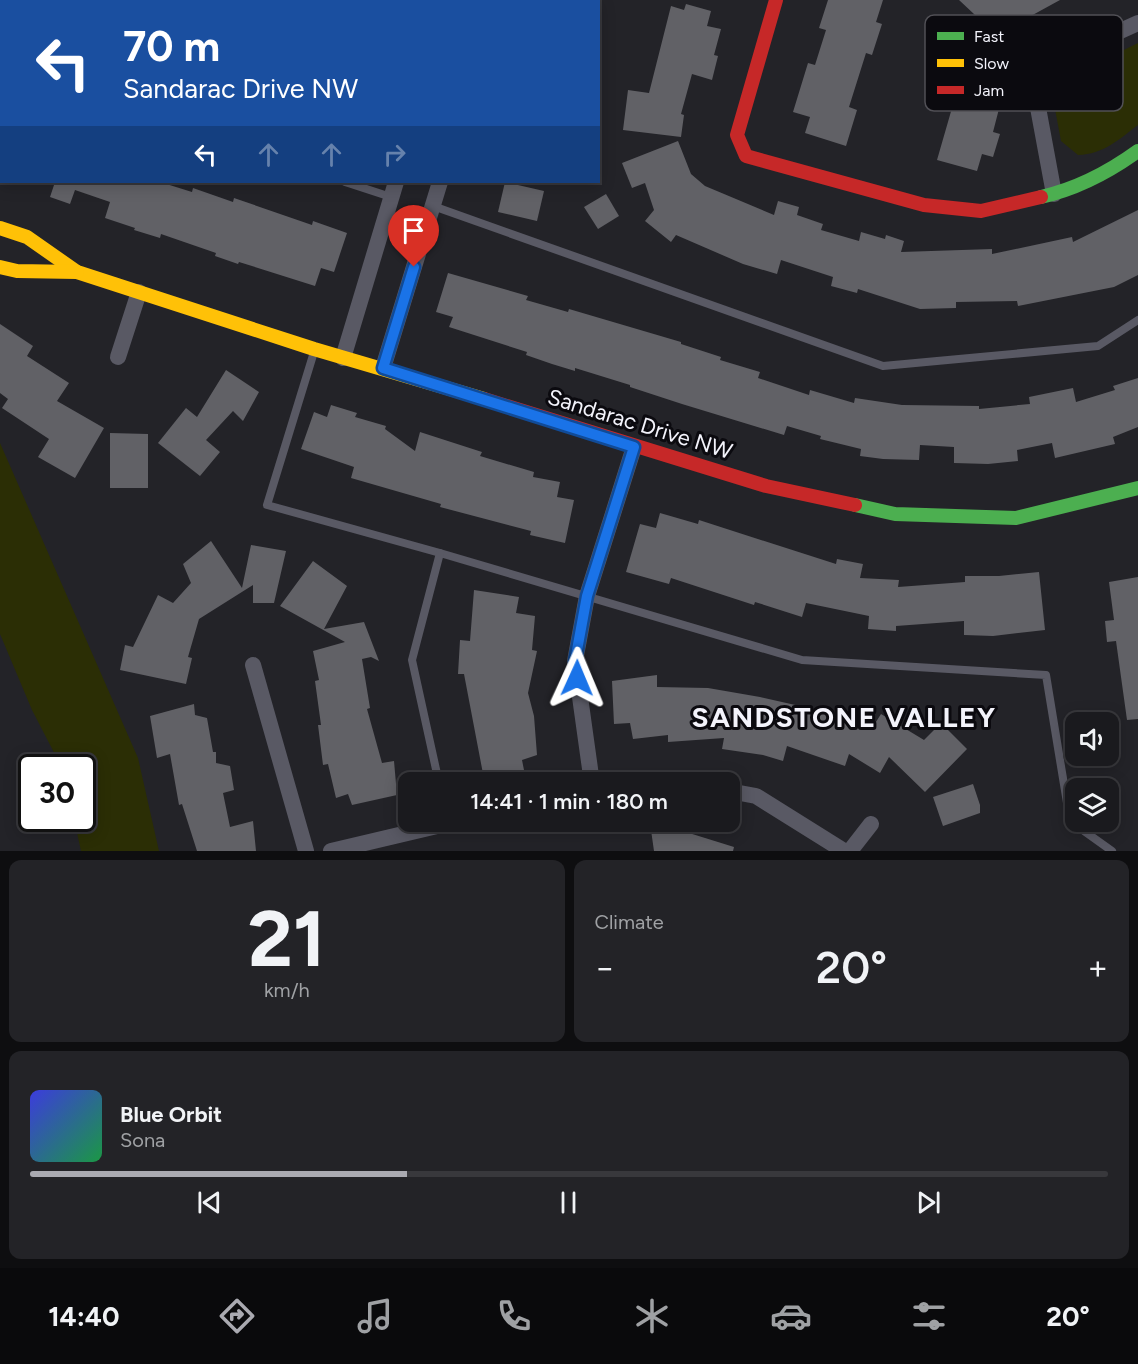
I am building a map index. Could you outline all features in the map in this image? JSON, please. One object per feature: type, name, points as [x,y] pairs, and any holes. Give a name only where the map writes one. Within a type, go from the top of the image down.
[{"type":"street","points":[[776,0],[737,135],[746,156],[924,205],[981,211],[1054,194],[1108,172],[1138,151]]},
{"type":"street","points":[[1123,29],[1138,22]]},
{"type":"street","points":[[1039,111],[1054,194]]},
{"type":"street","points":[[383,368],[440,183]]},
{"type":"street","points":[[343,358],[393,189]]},
{"type":"street","name":"Sandarac Drive NW","points":[[0,228],[27,237],[77,272]]},
{"type":"street","name":"Sandarac Drive NW","points":[[0,267],[17,271],[77,272],[314,349],[383,368],[634,447],[766,486],[895,514],[1016,518],[1138,488]]},
{"type":"street","points":[[118,357],[139,292]]},
{"type":"street","points":[[590,772],[575,661],[587,596],[634,447]]},
{"type":"street","points":[[253,665],[306,851]]},
{"type":"street","points":[[740,793],[756,796],[843,851]]},
{"type":"street","points":[[850,851],[871,824]]},
{"type":"street","points":[[332,851],[409,832]]},
{"type":"lane","points":[[352,183],[393,189]]},
{"type":"lane","points":[[433,206],[883,366],[1098,346],[1138,320]]},
{"type":"lane","points":[[314,349],[267,505],[440,553],[802,660],[1046,675],[1070,821],[1112,851]]},
{"type":"lane","points":[[437,772],[412,660],[440,553]]},
{"type":"green space","points":[[1138,43],[1138,125],[1103,149],[1078,155],[1061,141],[1055,111],[1123,111],[1123,50]]},
{"type":"green space","points":[[0,443],[138,758],[159,851],[81,851],[77,832],[96,832],[96,754],[55,754],[32,710],[0,634]]},
{"type":"building","points":[[828,0],[883,0],[876,22],[882,24],[872,55],[866,53],[849,107],[857,110],[846,146],[805,133],[810,117],[793,112],[808,63],[815,65],[826,30],[819,28]]},
{"type":"building","points":[[959,0],[1060,0],[1033,15],[975,15]]},
{"type":"building","points":[[686,4],[711,11],[707,26],[721,29],[714,55],[718,56],[712,80],[692,74],[681,114],[684,115],[681,137],[623,130],[628,90],[649,93],[671,6],[684,10]]},
{"type":"building","points":[[951,111],[998,111],[993,132],[1000,134],[993,157],[982,154],[977,171],[937,160]]},
{"type":"building","points":[[678,141],[691,174],[705,186],[774,215],[778,201],[799,207],[797,215],[823,224],[821,230],[859,241],[861,232],[885,239],[886,235],[904,241],[901,252],[992,249],[992,254],[1072,237],[1073,242],[1138,210],[1138,275],[1114,287],[1018,306],[1017,301],[956,302],[956,308],[920,309],[858,289],[857,293],[831,286],[833,277],[781,260],[777,274],[743,264],[676,235],[671,242],[645,221],[654,210],[645,183],[632,188],[622,163]]},
{"type":"building","points":[[55,183],[163,183],[192,192],[193,188],[233,202],[234,198],[312,225],[313,221],[347,233],[334,272],[321,268],[315,286],[239,262],[238,264],[215,256],[216,253],[161,234],[160,238],[134,230],[135,228],[105,218],[110,202],[75,190],[70,204],[50,197]]},
{"type":"building","points":[[505,183],[544,191],[537,221],[498,212]]},
{"type":"building","points":[[606,194],[619,216],[598,229],[584,207]]},
{"type":"building","points":[[448,273],[528,296],[526,300],[568,312],[569,309],[681,342],[681,344],[721,357],[720,360],[760,372],[758,378],[809,395],[810,390],[854,403],[855,398],[902,405],[979,406],[979,409],[1030,404],[1029,397],[1073,388],[1076,402],[1115,390],[1113,386],[1138,378],[1138,427],[1113,437],[1115,444],[1055,458],[1052,443],[1017,450],[1018,461],[988,464],[954,463],[954,447],[920,445],[919,460],[860,456],[861,449],[820,439],[821,436],[787,426],[784,435],[575,368],[575,371],[552,364],[526,355],[527,352],[449,327],[453,317],[436,312]]},
{"type":"building","points":[[0,324],[33,346],[27,356],[69,383],[57,401],[104,428],[75,478],[38,457],[49,439],[2,408],[8,399],[0,393]]},
{"type":"building","points":[[226,370],[259,392],[243,421],[233,411],[206,440],[220,452],[200,476],[158,443],[186,408],[197,417]]},
{"type":"building","points":[[331,405],[357,413],[355,417],[386,426],[385,429],[415,451],[420,432],[482,452],[480,456],[534,472],[533,477],[560,482],[557,497],[574,500],[565,543],[530,535],[531,531],[440,507],[441,504],[351,478],[354,467],[301,449],[314,412],[327,417]]},
{"type":"building","points":[[110,433],[148,434],[148,488],[110,488]]},
{"type":"building","points":[[660,513],[698,524],[699,520],[836,564],[837,559],[863,564],[860,578],[899,580],[898,587],[965,582],[965,576],[999,576],[1039,572],[1045,630],[993,636],[964,635],[964,621],[896,626],[896,631],[868,629],[869,616],[806,603],[802,617],[755,602],[754,605],[671,578],[669,584],[626,572],[640,524],[656,528]]},
{"type":"building","points":[[211,541],[242,588],[251,545],[286,551],[274,603],[253,603],[253,585],[199,619],[188,657],[192,658],[186,684],[120,670],[125,645],[133,647],[158,595],[173,603],[191,583],[183,564]]},
{"type":"building","points":[[313,561],[347,586],[324,629],[364,622],[379,661],[371,657],[362,659],[370,708],[367,709],[382,763],[394,761],[397,795],[352,805],[348,794],[336,798],[328,764],[323,765],[318,725],[321,725],[315,681],[319,680],[313,651],[345,642],[280,606]]},
{"type":"building","points":[[1138,577],[1138,719],[1127,720],[1116,641],[1107,642],[1105,621],[1114,620],[1109,582]]},
{"type":"building","points":[[474,590],[519,597],[516,613],[535,616],[532,650],[537,651],[528,693],[534,716],[537,755],[522,760],[524,772],[483,772],[464,674],[458,674],[460,640],[470,641]]},
{"type":"building","points":[[657,675],[657,687],[708,688],[822,711],[823,708],[874,725],[881,714],[924,740],[941,723],[967,749],[925,792],[889,757],[880,773],[849,754],[845,766],[787,746],[783,761],[763,755],[722,749],[724,738],[668,742],[668,735],[633,739],[630,723],[614,724],[612,681]]},
{"type":"building","points":[[194,704],[195,715],[207,718],[213,752],[216,752],[216,763],[230,766],[234,790],[223,793],[230,827],[253,821],[256,851],[197,851],[182,804],[179,805],[170,754],[157,758],[150,716]]},
{"type":"building","points":[[973,784],[980,805],[980,813],[943,826],[933,797]]},
{"type":"building","points":[[651,832],[686,832],[734,847],[733,851],[654,851]]},
{"type":"traffic: fast","points":[[1041,197],[1092,179],[1138,151]]},
{"type":"traffic: fast","points":[[855,505],[895,514],[1016,518],[1138,488]]},
{"type":"traffic: slow","points":[[0,228],[27,237],[77,272],[314,349],[484,399]]},
{"type":"traffic: slow","points":[[0,267],[17,271],[77,272]]},
{"type":"traffic: jam","points":[[776,0],[737,135],[746,156],[924,205],[981,211],[1041,197]]},
{"type":"traffic: jam","points":[[484,399],[766,486],[855,505]]},
{"type":"district","name":"SANDSTONE VALLEY","points":[[844,717]]},
{"type":"route","points":[[414,267],[383,368],[634,447],[587,596],[575,661],[577,678]]}]
